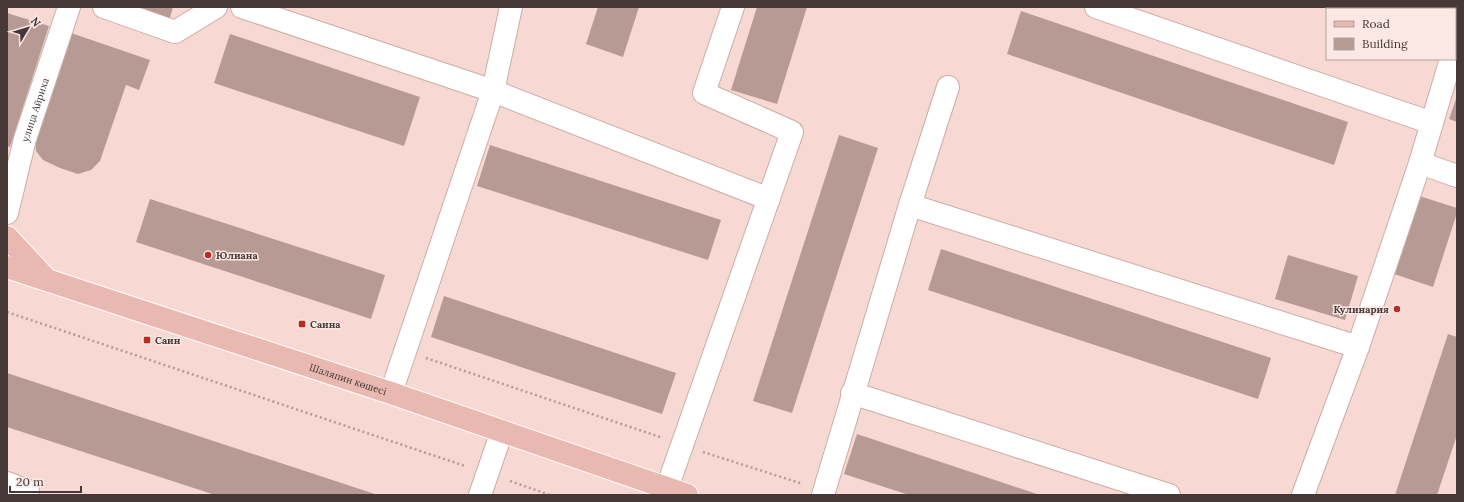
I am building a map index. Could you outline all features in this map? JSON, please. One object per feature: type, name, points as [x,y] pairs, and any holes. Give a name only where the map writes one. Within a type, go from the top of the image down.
[{"type":"main road","points":[[7,238],[47,280]]},
{"type":"main road","name":"Шаляпин көшесі","points":[[7,267],[390,393],[687,495]]},
{"type":"main road","points":[[7,280],[47,280]]},
{"type":"street","name":"улица Айриха","points":[[7,214],[25,138],[69,7]]},
{"type":"street","points":[[104,7],[175,32],[216,7]]},
{"type":"street","points":[[242,7],[493,91],[769,199]]},
{"type":"street","points":[[390,393],[493,91],[511,7]]},
{"type":"street","points":[[667,488],[792,132],[704,93],[733,7]]},
{"type":"street","points":[[1096,7],[1432,123]]},
{"type":"street","points":[[1303,495],[1358,347],[1420,163],[1451,60]]},
{"type":"street","points":[[823,493],[852,393],[948,87]]},
{"type":"street","points":[[1420,163],[1457,176]]},
{"type":"street","points":[[910,206],[1358,347]]},
{"type":"street","points":[[852,393],[1169,495]]},
{"type":"street","points":[[480,495],[502,431]]},
{"type":"street","points":[[7,483],[32,494]]},
{"type":"path","points":[[7,312],[406,447]]},
{"type":"path","points":[[435,361],[823,493]]},
{"type":"building","points":[[129,7],[173,7],[169,21]]},
{"type":"building","points":[[598,7],[639,7],[623,57],[586,44]]},
{"type":"building","points":[[757,7],[807,7],[777,104],[731,90]]},
{"type":"building","points":[[1021,11],[1348,122],[1334,165],[1007,54]]},
{"type":"building","points":[[7,13],[49,26],[10,147],[7,146]]},
{"type":"building","points":[[71,33],[150,60],[139,90],[126,85],[100,161],[91,170],[78,174],[43,160],[36,151],[35,139]]},
{"type":"building","points":[[230,34],[420,97],[404,146],[214,83]]},
{"type":"building","points":[[1457,96],[1457,122],[1449,119]]},
{"type":"building","points":[[839,135],[878,148],[792,413],[753,401]]},
{"type":"building","points":[[490,145],[721,220],[708,260],[477,186]]},
{"type":"building","points":[[1416,195],[1457,208],[1457,213],[1433,287],[1391,273]]},
{"type":"building","points":[[150,199],[385,275],[371,319],[136,242]]},
{"type":"building","points":[[941,249],[1271,358],[1258,399],[928,290]]},
{"type":"building","points":[[1288,255],[1358,276],[1345,320],[1275,299]]},
{"type":"building","points":[[444,296],[676,373],[662,414],[431,337]]},
{"type":"building","points":[[1448,334],[1457,337],[1457,435],[1437,495],[1395,495]]},
{"type":"building","points":[[7,373],[378,495],[215,495],[7,427]]},
{"type":"building","points":[[857,434],[1040,495],[909,495],[844,474]]},
{"type":"place","name":"Юлиана","points":[[208,255]]},
{"type":"place","name":"Кулинария","points":[[1397,309]]},
{"type":"place","name":"Саина","points":[[302,324]]},
{"type":"place","name":"Саин","points":[[147,340]]}]
